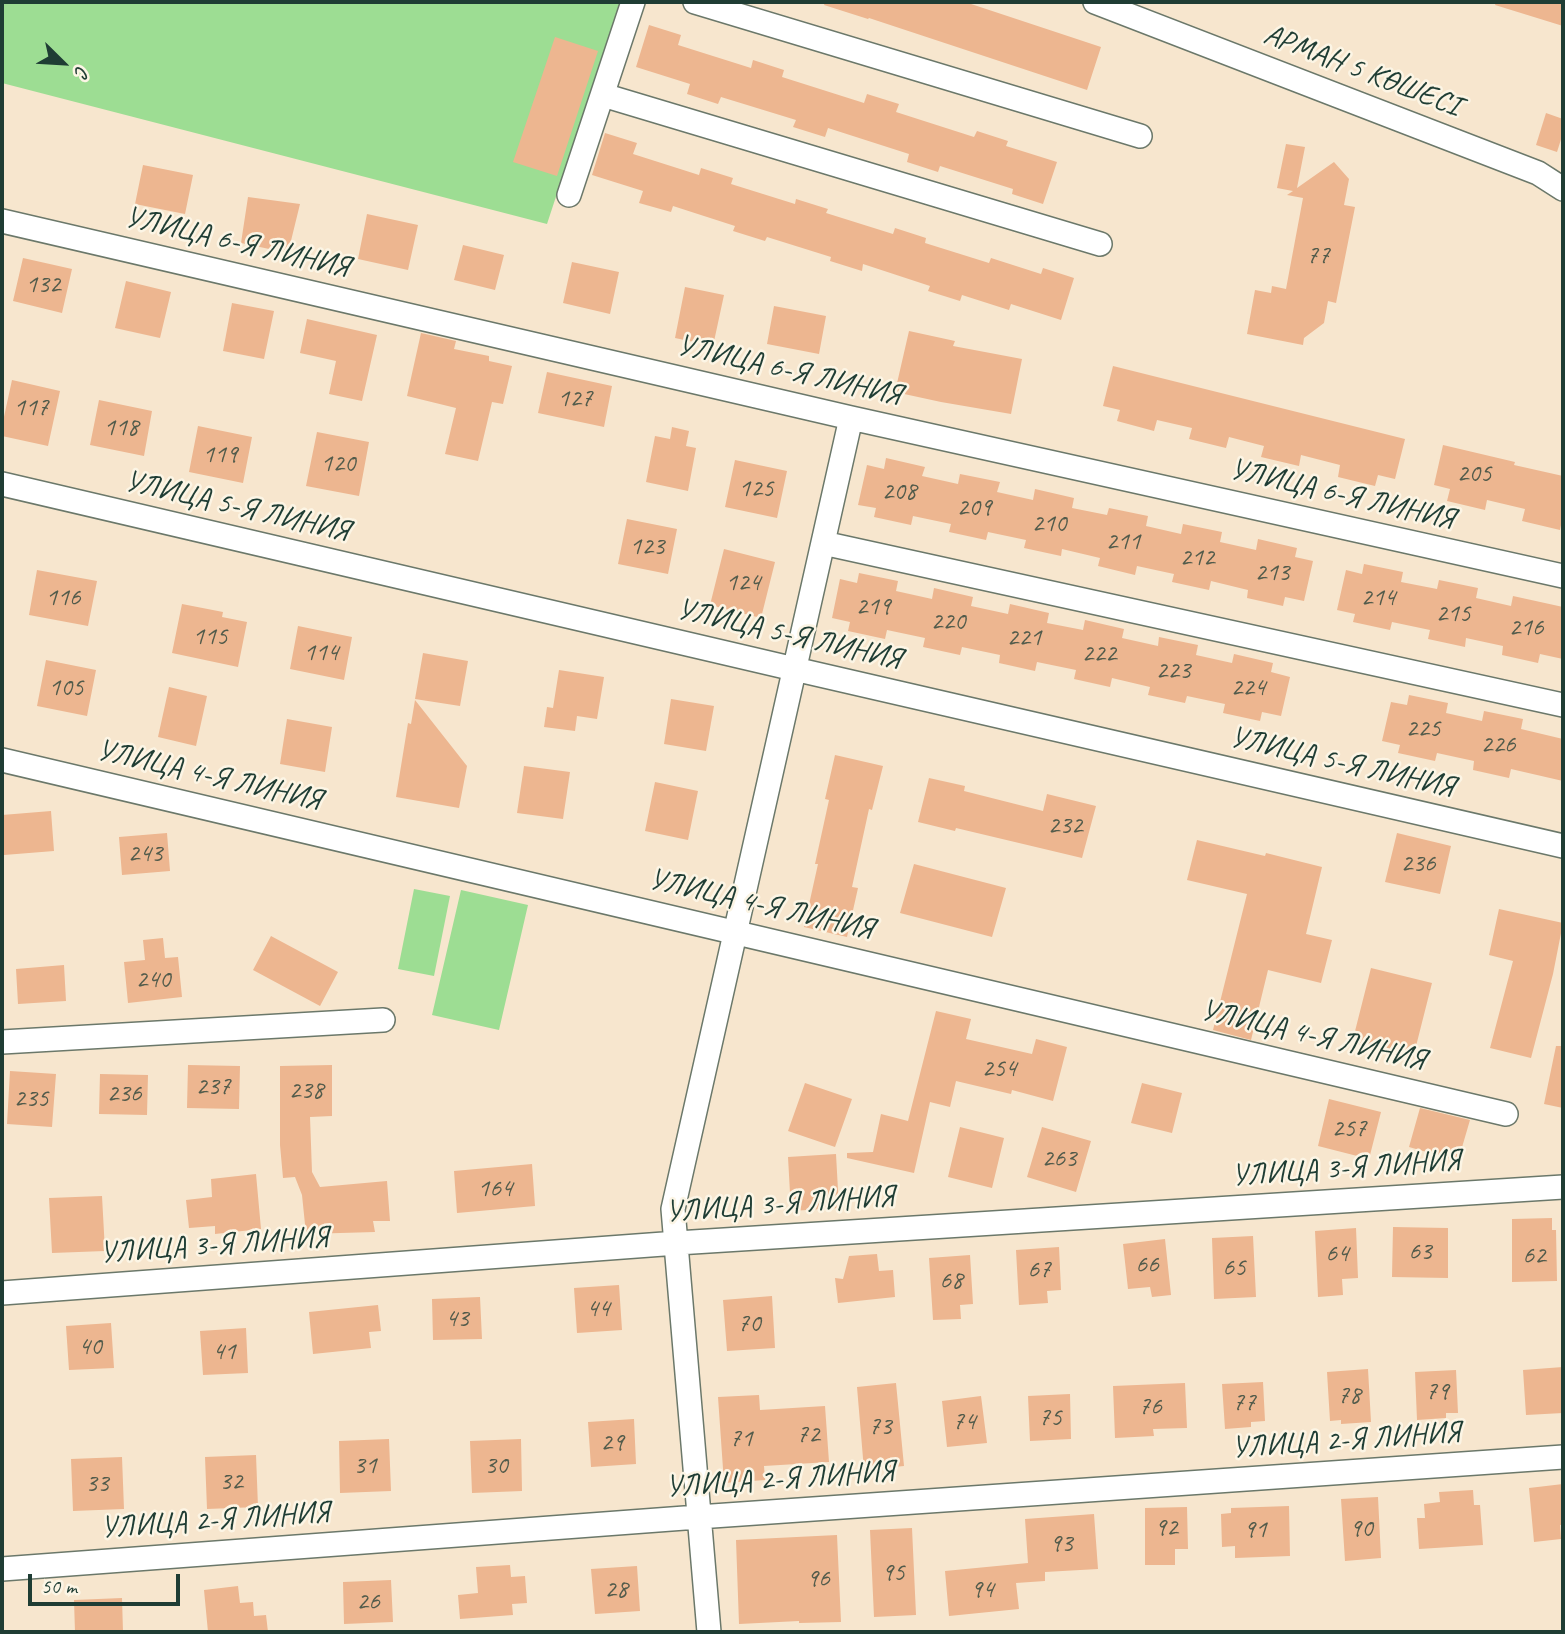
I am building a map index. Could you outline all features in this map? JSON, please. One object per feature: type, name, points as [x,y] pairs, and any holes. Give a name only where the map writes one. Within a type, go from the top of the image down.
[{"type":"street","points":[[569,195],[633,2]]},
{"type":"street","points":[[695,2],[1140,136]]},
{"type":"street","name":"АРМАН 5 КӨШЕСІ","points":[[1096,2],[1538,173],[1563,189]]},
{"type":"street","points":[[603,94],[1100,244]]},
{"type":"street","name":"УЛИЦА 6-Я ЛИНИЯ","points":[[2,221],[851,418],[1563,576]]},
{"type":"street","points":[[709,1632],[673,1209],[851,418]]},
{"type":"street","name":"УЛИЦА 5-Я ЛИНИЯ","points":[[2,484],[1563,846]]},
{"type":"street","points":[[823,543],[1563,705]]},
{"type":"street","name":"УЛИЦА 4-Я ЛИНИЯ","points":[[2,760],[1506,1114]]},
{"type":"street","points":[[2,1042],[383,1020]]},
{"type":"street","name":"УЛИЦА 3-Я ЛИНИЯ","points":[[2,1293],[677,1243],[1563,1187]]},
{"type":"street","name":"УЛИЦА 2-Я ЛИНИЯ","points":[[2,1569],[1563,1457]]},
{"type":"green space","points":[[2,2],[620,2],[547,224],[2,83]]},
{"type":"green space","points":[[414,889],[450,896],[434,976],[398,969]]},
{"type":"green space","points":[[461,890],[528,905],[499,1030],[432,1015]]},
{"type":"building","points":[[825,2],[965,2],[1101,47],[1087,90],[824,5]]},
{"type":"building","points":[[1496,2],[1563,2],[1563,26],[1495,5]]},
{"type":"building","points":[[649,25],[681,35],[678,45],[751,68],[753,60],[784,70],[782,77],[864,103],[867,94],[899,104],[896,112],[974,137],[977,131],[1008,141],[1006,146],[1057,162],[1043,204],[1012,194],[1013,189],[940,166],[938,172],[907,162],[909,154],[828,128],[825,137],[793,127],[796,120],[721,97],[718,104],[687,94],[690,84],[636,67]]},
{"type":"building","points":[[555,37],[598,51],[557,176],[513,162]]},
{"type":"building","points":[[1546,113],[1563,119],[1563,133],[1557,152],[1536,145]]},
{"type":"building","points":[[605,133],[637,143],[633,154],[699,175],[701,168],[733,178],[731,184],[795,204],[796,199],[828,209],[826,213],[893,234],[895,228],[926,238],[925,243],[989,263],[991,258],[1041,274],[1043,268],[1074,278],[1061,320],[1011,304],[1009,310],[962,295],[960,301],[928,291],[930,286],[863,264],[862,271],[830,261],[831,257],[767,237],[765,241],[733,231],[735,226],[673,206],[671,212],[639,203],[643,191],[592,175]]},
{"type":"building","points":[[1286,144],[1305,147],[1297,188],[1334,162],[1349,179],[1344,205],[1355,207],[1336,303],[1328,301],[1324,323],[1304,338],[1303,345],[1247,334],[1255,290],[1271,293],[1272,286],[1286,289],[1303,198],[1287,195],[1293,191],[1277,188]]},
{"type":"building","points":[[143,165],[193,175],[185,214],[135,204]]},
{"type":"building","points":[[248,197],[300,204],[288,253],[241,243]]},
{"type":"building","points":[[367,214],[418,225],[408,270],[358,259]]},
{"type":"building","points":[[463,245],[504,255],[495,290],[454,280]]},
{"type":"building","points":[[23,258],[72,269],[62,313],[13,301]]},
{"type":"building","points":[[572,262],[619,272],[610,314],[563,303]]},
{"type":"building","points":[[126,281],[171,292],[160,338],[115,328]]},
{"type":"building","points":[[685,287],[724,295],[713,346],[675,338]]},
{"type":"building","points":[[232,303],[274,311],[264,359],[223,351]]},
{"type":"building","points":[[774,306],[826,316],[819,354],[767,344]]},
{"type":"building","points":[[307,319],[377,335],[362,401],[329,394],[336,361],[300,353]]},
{"type":"building","points":[[909,331],[955,341],[953,346],[1022,359],[1011,414],[895,392]]},
{"type":"building","points":[[421,333],[456,341],[454,349],[489,356],[489,361],[512,366],[503,404],[492,402],[478,461],[445,454],[456,408],[407,396]]},
{"type":"building","points":[[1113,366],[1405,439],[1395,479],[1378,475],[1375,486],[1338,477],[1340,465],[1301,455],[1299,466],[1261,457],[1264,446],[1229,437],[1226,448],[1189,439],[1192,428],[1157,420],[1154,431],[1117,421],[1120,410],[1103,406]]},
{"type":"building","points":[[547,372],[612,386],[604,427],[538,413]]},
{"type":"building","points":[[12,380],[60,391],[48,446],[2,436]]},
{"type":"building","points":[[99,400],[152,411],[144,456],[90,445]]},
{"type":"building","points":[[198,426],[252,437],[243,483],[189,472]]},
{"type":"building","points":[[672,427],[689,431],[686,446],[696,448],[688,491],[646,482],[655,436],[670,439]]},
{"type":"building","points":[[317,432],[369,442],[359,496],[306,486]]},
{"type":"building","points":[[1443,445],[1563,476],[1563,515],[1560,530],[1522,521],[1525,509],[1487,500],[1485,510],[1447,501],[1450,489],[1434,485]]},
{"type":"building","points":[[886,458],[925,467],[922,476],[958,484],[960,474],[1000,482],[997,492],[1033,500],[1035,489],[1074,498],[1072,508],[1107,515],[1109,508],[1148,516],[1146,526],[1181,534],[1183,524],[1222,532],[1220,542],[1256,550],[1258,539],[1297,548],[1295,557],[1313,561],[1304,601],[1285,597],[1283,606],[1247,598],[1248,590],[1211,581],[1209,590],[1172,582],[1174,574],[1137,566],[1135,575],[1098,566],[1100,558],[1062,549],[1061,556],[1024,548],[1026,540],[988,532],[986,540],[949,532],[951,524],[913,516],[911,525],[874,517],[876,508],[858,505],[867,465],[884,469]]},
{"type":"building","points":[[735,460],[787,471],[777,518],[725,507]]},
{"type":"building","points":[[627,519],[677,529],[668,574],[618,564]]},
{"type":"building","points":[[724,549],[775,562],[761,618],[710,605]]},
{"type":"building","points":[[1364,564],[1403,572],[1401,582],[1437,589],[1439,580],[1478,588],[1476,598],[1511,606],[1513,596],[1563,607],[1563,659],[1540,654],[1538,663],[1502,655],[1503,646],[1466,638],[1465,647],[1428,639],[1430,630],[1392,622],[1390,630],[1353,622],[1355,614],[1337,610],[1346,570],[1362,574]]},
{"type":"building","points":[[37,570],[97,581],[88,626],[29,615]]},
{"type":"building","points":[[859,573],[898,581],[896,591],[932,599],[934,588],[973,597],[971,606],[1008,614],[1010,604],[1049,613],[1047,623],[1083,630],[1085,620],[1124,629],[1122,638],[1158,646],[1159,637],[1198,645],[1196,655],[1232,663],[1234,654],[1273,663],[1271,672],[1290,677],[1281,716],[1262,712],[1260,721],[1223,713],[1225,704],[1187,696],[1185,703],[1148,695],[1150,687],[1112,678],[1110,687],[1074,679],[1076,670],[1037,662],[1035,671],[999,663],[1000,655],[962,647],[960,655],[923,647],[925,638],[887,630],[885,639],[848,631],[850,622],[832,618],[840,579],[857,583]]},
{"type":"building","points":[[182,604],[223,612],[222,617],[247,622],[238,667],[172,653]]},
{"type":"building","points":[[298,626],[352,637],[344,680],[290,669]]},
{"type":"building","points":[[423,653],[468,661],[460,706],[415,699]]},
{"type":"building","points":[[46,660],[96,670],[87,716],[37,706]]},
{"type":"building","points":[[559,670],[604,677],[597,719],[577,716],[575,731],[544,727],[547,707],[553,708]]},
{"type":"building","points":[[169,687],[207,696],[196,746],[158,737]]},
{"type":"building","points":[[1409,695],[1448,703],[1446,713],[1482,721],[1484,711],[1523,719],[1521,729],[1563,739],[1563,781],[1511,769],[1509,778],[1473,770],[1474,761],[1437,753],[1435,761],[1398,753],[1400,745],[1382,741],[1391,702],[1407,705]]},
{"type":"building","points":[[671,699],[714,706],[706,751],[664,744]]},
{"type":"building","points":[[415,700],[467,766],[459,808],[396,797],[408,723],[411,724]]},
{"type":"building","points":[[287,719],[332,727],[325,772],[280,764]]},
{"type":"building","points":[[835,755],[883,766],[872,810],[869,809],[852,887],[858,888],[847,937],[804,927],[818,864],[815,864],[829,800],[825,799]]},
{"type":"building","points":[[524,766],[570,772],[563,819],[517,813]]},
{"type":"building","points":[[929,778],[965,786],[964,791],[1043,811],[1047,794],[1096,806],[1082,858],[956,828],[955,831],[918,822]]},
{"type":"building","points":[[655,782],[698,791],[688,840],[645,831]]},
{"type":"building","points":[[51,811],[54,851],[4,855],[2,815]]},
{"type":"building","points":[[167,833],[170,871],[122,875],[119,837]]},
{"type":"building","points":[[1397,833],[1451,846],[1440,894],[1385,882]]},
{"type":"building","points":[[1197,840],[1322,867],[1306,934],[1332,940],[1321,983],[1268,970],[1251,1040],[1213,1030],[1247,894],[1187,880]]},
{"type":"building","points":[[914,864],[1006,888],[992,937],[900,913]]},
{"type":"building","points":[[1499,909],[1563,923],[1531,1058],[1490,1048],[1513,961],[1489,955]]},
{"type":"building","points":[[271,936],[338,972],[320,1006],[253,970]]},
{"type":"building","points":[[163,938],[165,958],[178,957],[182,997],[128,1003],[124,962],[145,960],[143,940]]},
{"type":"building","points":[[64,965],[66,1001],[18,1004],[16,969]]},
{"type":"building","points":[[1371,968],[1432,983],[1413,1058],[1352,1043]]},
{"type":"building","points":[[936,1011],[971,1019],[966,1039],[1032,1054],[1036,1039],[1067,1047],[1053,1101],[1012,1090],[1011,1094],[956,1081],[950,1107],[930,1102],[914,1173],[847,1158],[847,1153],[873,1152],[881,1114],[908,1121]]},
{"type":"building","points":[[1556,1046],[1563,1046],[1563,1108],[1544,1104]]},
{"type":"building","points":[[188,1065],[240,1066],[239,1109],[187,1108]]},
{"type":"building","points":[[332,1065],[332,1116],[310,1117],[312,1172],[320,1187],[387,1181],[390,1221],[373,1221],[375,1232],[306,1234],[302,1195],[295,1177],[283,1178],[280,1145],[280,1066]]},
{"type":"building","points":[[10,1071],[56,1074],[52,1127],[7,1124]]},
{"type":"building","points":[[100,1074],[148,1075],[147,1115],[99,1114]]},
{"type":"building","points":[[805,1083],[852,1099],[835,1147],[788,1131]]},
{"type":"building","points":[[1142,1083],[1182,1093],[1172,1133],[1131,1123]]},
{"type":"building","points":[[1329,1099],[1381,1112],[1369,1159],[1318,1146]]},
{"type":"building","points":[[1420,1108],[1470,1120],[1458,1161],[1409,1147]]},
{"type":"building","points":[[960,1127],[1004,1138],[992,1188],[948,1177]]},
{"type":"building","points":[[1042,1127],[1091,1141],[1076,1192],[1027,1177]]},
{"type":"building","points":[[836,1154],[839,1208],[791,1211],[788,1157]]},
{"type":"building","points":[[532,1164],[535,1206],[457,1213],[454,1171]]},
{"type":"building","points":[[256,1174],[261,1229],[215,1234],[215,1226],[189,1228],[186,1200],[212,1197],[211,1179]]},
{"type":"building","points":[[102,1196],[105,1251],[52,1253],[49,1198]]},
{"type":"building","points":[[1552,1218],[1552,1230],[1556,1230],[1557,1281],[1512,1282],[1512,1219]]},
{"type":"building","points":[[1393,1227],[1448,1228],[1448,1278],[1392,1277]]},
{"type":"building","points":[[1356,1228],[1358,1278],[1342,1279],[1343,1295],[1318,1297],[1315,1231]]},
{"type":"building","points":[[1253,1236],[1256,1297],[1214,1299],[1212,1238]]},
{"type":"building","points":[[1165,1239],[1171,1295],[1152,1297],[1150,1287],[1128,1289],[1123,1244]]},
{"type":"building","points":[[1059,1247],[1061,1290],[1047,1291],[1048,1303],[1019,1305],[1016,1250]]},
{"type":"building","points":[[877,1254],[879,1271],[893,1270],[895,1297],[838,1303],[835,1278],[843,1279],[849,1256]]},
{"type":"building","points":[[970,1255],[973,1304],[960,1305],[961,1319],[933,1320],[929,1258]]},
{"type":"building","points":[[619,1285],[622,1330],[577,1333],[574,1288]]},
{"type":"building","points":[[772,1296],[775,1348],[727,1351],[723,1300]]},
{"type":"building","points":[[480,1297],[482,1339],[433,1340],[432,1299]]},
{"type":"building","points":[[378,1305],[381,1331],[369,1332],[371,1348],[313,1354],[309,1312]]},
{"type":"building","points":[[111,1323],[114,1368],[69,1370],[66,1326]]},
{"type":"building","points":[[246,1328],[248,1373],[203,1375],[200,1331]]},
{"type":"building","points":[[1563,1367],[1563,1413],[1526,1415],[1523,1370]]},
{"type":"building","points":[[1368,1369],[1371,1422],[1341,1424],[1341,1420],[1330,1421],[1327,1372]]},
{"type":"building","points":[[1456,1370],[1458,1413],[1446,1413],[1446,1418],[1417,1420],[1415,1372]]},
{"type":"building","points":[[1263,1382],[1265,1421],[1251,1422],[1251,1427],[1225,1429],[1222,1384]]},
{"type":"building","points":[[896,1383],[904,1466],[864,1470],[857,1387]]},
{"type":"building","points":[[1185,1383],[1187,1428],[1153,1429],[1154,1436],[1115,1438],[1113,1386]]},
{"type":"building","points":[[1070,1394],[1071,1439],[1030,1441],[1028,1396]]},
{"type":"building","points":[[759,1395],[760,1410],[825,1406],[829,1462],[764,1466],[765,1480],[724,1483],[718,1397]]},
{"type":"building","points":[[981,1396],[987,1443],[947,1447],[942,1401]]},
{"type":"building","points":[[634,1419],[636,1464],[591,1467],[588,1422]]},
{"type":"building","points":[[389,1439],[391,1491],[340,1493],[339,1441]]},
{"type":"building","points":[[521,1439],[522,1491],[472,1493],[470,1441]]},
{"type":"building","points":[[256,1455],[258,1507],[207,1509],[205,1457]]},
{"type":"building","points":[[122,1457],[124,1509],[73,1511],[71,1459]]},
{"type":"building","points":[[1563,1484],[1561,1539],[1534,1542],[1529,1488]]},
{"type":"building","points":[[1473,1490],[1474,1505],[1480,1505],[1483,1545],[1419,1549],[1417,1518],[1425,1518],[1424,1504],[1440,1502],[1439,1492]]},
{"type":"building","points":[[1378,1497],[1381,1558],[1345,1561],[1341,1499]]},
{"type":"building","points":[[1289,1506],[1290,1556],[1235,1558],[1235,1546],[1222,1547],[1221,1514],[1231,1513],[1231,1508]]},
{"type":"building","points":[[1187,1507],[1188,1549],[1175,1549],[1175,1565],[1145,1565],[1145,1508]]},
{"type":"building","points":[[1094,1514],[1098,1569],[1045,1572],[1045,1581],[1016,1583],[1019,1609],[949,1616],[945,1571],[1028,1563],[1025,1519]]},
{"type":"building","points":[[912,1528],[916,1615],[874,1617],[870,1530]]},
{"type":"building","points":[[837,1535],[841,1622],[739,1624],[736,1540]]},
{"type":"building","points":[[510,1565],[511,1577],[525,1576],[527,1603],[512,1604],[513,1615],[460,1619],[458,1595],[478,1593],[476,1567]]},
{"type":"building","points":[[637,1566],[640,1611],[595,1614],[591,1569]]},
{"type":"building","points":[[391,1580],[393,1622],[344,1624],[343,1582]]},
{"type":"building","points":[[238,1586],[240,1603],[253,1602],[254,1616],[266,1615],[268,1632],[208,1632],[204,1590]]},
{"type":"building","points":[[122,1598],[123,1632],[75,1632],[74,1600]]}]
